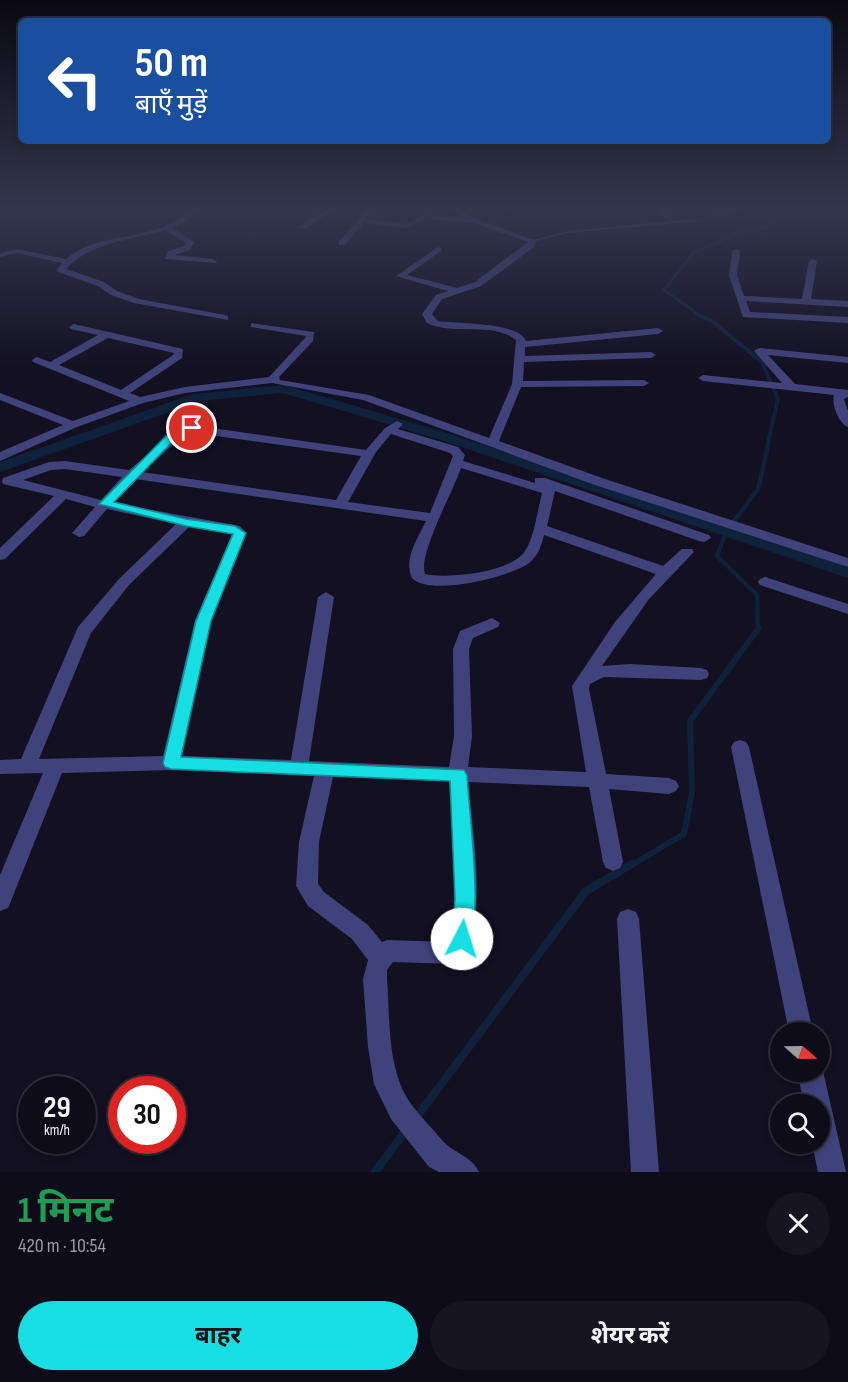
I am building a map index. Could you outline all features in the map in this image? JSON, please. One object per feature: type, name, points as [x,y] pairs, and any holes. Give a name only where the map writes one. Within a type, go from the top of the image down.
[{"type":"street","points":[[66,264],[62,267],[63,272],[100,284],[120,296],[225,318]]},
{"type":"street","points":[[417,264],[400,276],[454,290]]},
{"type":"street","points":[[492,444],[517,384],[521,339],[516,334],[441,325],[430,321],[429,311],[439,297],[483,281],[506,264]]},
{"type":"street","points":[[734,264],[733,275],[747,316],[848,320]]},
{"type":"street","points":[[806,300],[813,264]]},
{"type":"street","points":[[740,298],[848,304]]},
{"type":"street","points":[[254,325],[311,334],[310,339],[280,370],[274,380]]},
{"type":"street","points":[[74,327],[179,351],[178,356],[122,394]]},
{"type":"street","points":[[520,345],[658,331]]},
{"type":"street","points":[[50,366],[108,334]]},
{"type":"street","points":[[787,387],[759,351],[848,360]]},
{"type":"street","points":[[519,359],[651,356]]},
{"type":"street","points":[[37,360],[138,401]]},
{"type":"street","points":[[703,378],[847,393]]},
{"type":"street","points":[[0,457],[73,425],[138,401],[185,390],[274,380],[365,397],[409,416],[848,563]]},
{"type":"street","points":[[517,384],[644,383]]},
{"type":"street","points":[[847,393],[838,398],[838,401],[848,424]]},
{"type":"street","points":[[0,396],[73,425]]},
{"type":"street","points":[[340,504],[370,454],[391,428],[409,416]]},
{"type":"street","points":[[79,533],[132,474],[176,432],[184,428],[370,454]]},
{"type":"street","points":[[391,428],[457,457],[549,491],[533,551],[526,559],[470,580],[436,582],[419,578],[415,569],[424,536],[435,518],[457,457]]},
{"type":"street","points":[[457,457],[704,538]]},
{"type":"street","points":[[5,482],[57,464],[435,518]]},
{"type":"street","points":[[5,482],[186,522],[235,530],[239,533],[203,621],[171,763]]},
{"type":"street","points":[[0,556],[62,496]]},
{"type":"street","points":[[27,766],[84,631],[124,582],[186,522]]},
{"type":"street","points":[[539,528],[665,572]]},
{"type":"street","points":[[613,862],[580,689],[624,617],[665,572],[687,552]]},
{"type":"street","points":[[765,582],[848,609]]},
{"type":"street","points":[[299,766],[326,597]]},
{"type":"street","points":[[450,1166],[400,1110],[387,1084],[380,1047],[375,979],[376,967],[380,958],[387,951],[441,954],[453,953],[459,948],[465,918],[458,775],[463,738],[461,649],[466,635],[492,623]]},
{"type":"street","points":[[587,676],[603,671],[700,674]]},
{"type":"street","points":[[740,747],[799,1022]]},
{"type":"street","points":[[0,767],[171,763],[299,766],[599,780],[669,786]]},
{"type":"street","points":[[0,901],[56,765]]},
{"type":"street","points":[[325,768],[309,842],[307,886],[316,899],[360,932],[380,958]]},
{"type":"street","points":[[628,919],[645,1172]]},
{"type":"street","points":[[828,1154],[832,1172]]},
{"type":"waterway","points":[[685,264],[664,290],[698,314]]},
{"type":"waterway","points":[[695,313],[712,321],[762,362],[778,399],[766,451]]},
{"type":"waterway","points":[[0,467],[198,397],[284,389],[446,437],[848,573]]},
{"type":"waterway","points":[[758,629],[757,595],[717,556],[726,532],[758,489],[767,450]]},
{"type":"waterway","points":[[630,866],[684,834],[692,792],[690,721],[758,629]]},
{"type":"waterway","points":[[416,1118],[586,891],[632,864]]},
{"type":"waterway","points":[[375,1172],[406,1130]]},
{"type":"route","points":[[192,428],[184,428],[176,432],[132,474],[105,504],[235,530],[239,533],[203,621],[171,763],[299,766],[458,775],[465,899],[462,939]]}]
